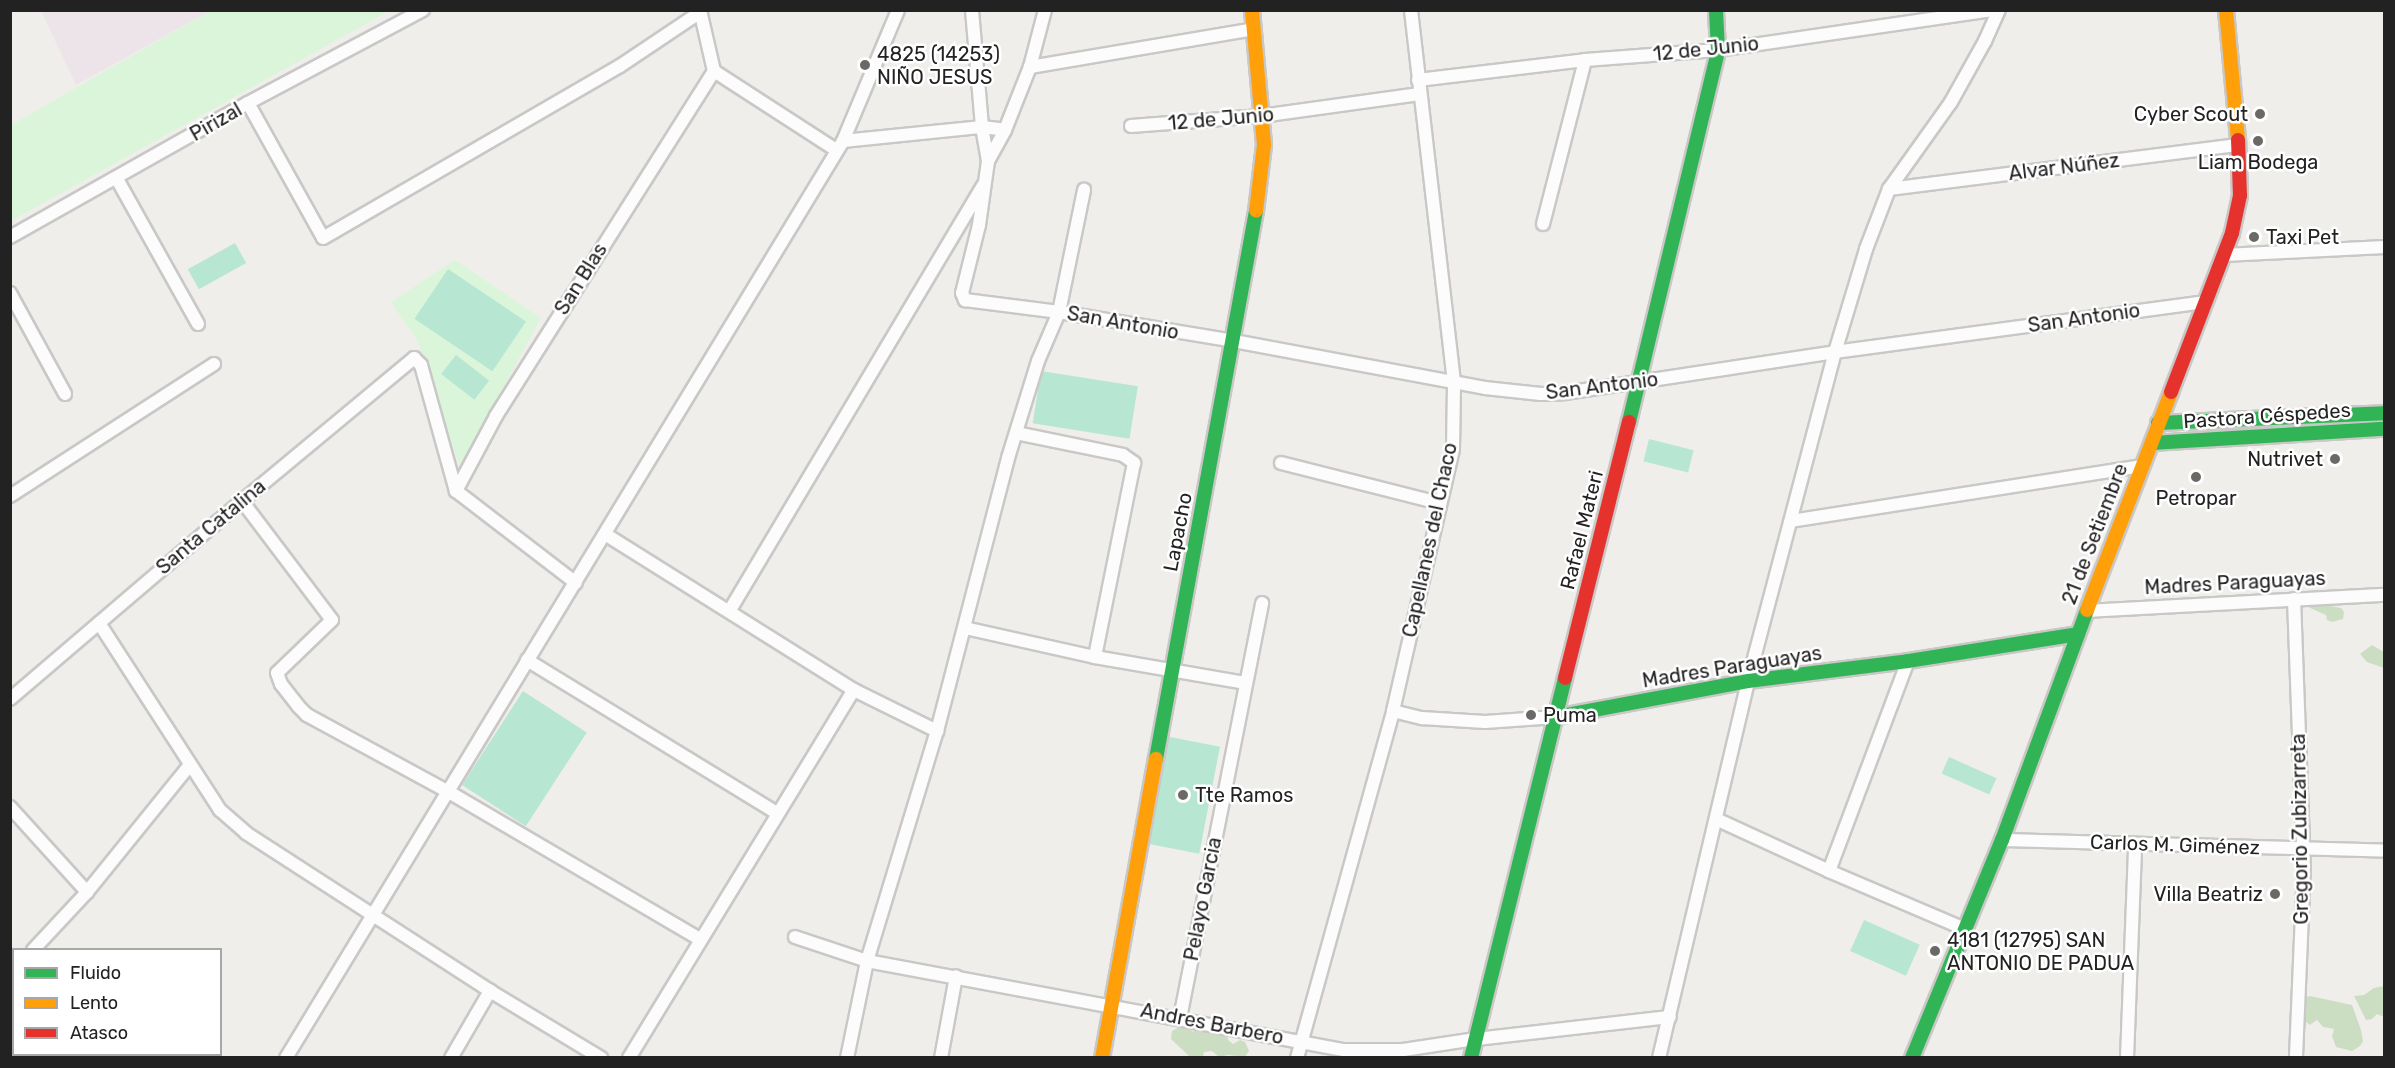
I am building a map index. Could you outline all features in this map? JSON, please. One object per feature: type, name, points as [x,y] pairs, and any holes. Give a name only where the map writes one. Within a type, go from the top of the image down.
[{"type":"main road","name":"Lapacho","points":[[1102,1058],[1260,190],[1264,145],[1252,10]]},
{"type":"main road","name":"Rafael Materi","points":[[1471,1058],[1639,382],[1718,50],[1716,10]]},
{"type":"main road","name":"21 de Setiembre","points":[[1912,1058],[2002,840],[2086,610],[2225,255],[2240,196],[2238,145],[2226,10]]},
{"type":"main road","name":"Pastora Céspedes","points":[[2158,423],[2385,413]]},
{"type":"main road","points":[[2351,415],[2353,431]]},
{"type":"main road","points":[[2238,419],[2240,438]]},
{"type":"main road","name":"Pastora Céspedes","points":[[2152,443],[2385,429]]},
{"type":"main road","name":"Madres Paraguayas","points":[[1556,717],[1748,681],[1908,661],[2078,634]]},
{"type":"street","name":"Pirizal","points":[[10,237],[248,103],[423,10]]},
{"type":"street","points":[[286,1058],[576,583],[839,145],[898,10]]},
{"type":"street","points":[[730,610],[988,179],[972,10]]},
{"type":"street","points":[[988,160],[1005,130],[1030,68],[1045,10]]},
{"type":"street","name":"Capellanes del Chaco","points":[[1297,1058],[1393,711],[1453,449],[1454,382],[1411,10]]},
{"type":"street","name":"12 de Junio","points":[[1418,80],[1585,60],[1718,50],[1993,10]]},
{"type":"street","points":[[1659,1058],[1748,681],[1835,352],[1866,249],[1889,189],[1951,102],[1985,41],[1999,10]]},
{"type":"street","points":[[248,103],[323,238],[620,66],[700,12],[714,71],[839,145],[982,128],[1005,130]]},
{"type":"street","points":[[1030,68],[1254,29]]},
{"type":"street","points":[[1543,224],[1585,60]]},
{"type":"street","name":"San Blas","points":[[456,491],[496,416],[714,71]]},
{"type":"street","name":"12 de Junio","points":[[1131,126],[1262,116],[1419,94]]},
{"type":"street","name":"Alvar Núñez","points":[[1889,189],[2238,145]]},
{"type":"street","points":[[117,178],[198,324]]},
{"type":"street","name":"San Antonio","points":[[988,179],[962,293],[966,300],[1059,312],[1234,341],[1454,382],[1541,394],[2206,302]]},
{"type":"street","points":[[847,1058],[867,961],[937,730],[1016,433],[1038,361],[1059,312],[1084,190]]},
{"type":"street","points":[[2225,255],[2385,247]]},
{"type":"street","points":[[10,293],[65,394]]},
{"type":"street","name":"Santa Catalina","points":[[10,699],[414,358],[421,365],[456,491]]},
{"type":"street","points":[[10,496],[214,364]]},
{"type":"street","points":[[1016,433],[1123,455],[1134,463],[1095,657]]},
{"type":"street","points":[[1281,463],[1439,503]]},
{"type":"street","points":[[1791,521],[2142,466]]},
{"type":"street","points":[[456,491],[576,583]]},
{"type":"street","points":[[242,501],[332,620],[277,673],[287,695],[307,715],[449,792],[700,939]]},
{"type":"street","points":[[605,534],[730,610],[854,690],[937,730]]},
{"type":"street","name":"Madres Paraguayas","points":[[2086,610],[2385,596]]},
{"type":"street","name":"Gregorio Zubizarreta","points":[[2294,599],[2303,848],[2302,953],[2296,1058]]},
{"type":"street","name":"Pelayo Garcia","points":[[1180,1018],[1262,603]]},
{"type":"street","points":[[99,623],[220,810],[246,833],[490,992],[601,1058]]},
{"type":"street","points":[[965,628],[1095,657],[1245,683]]},
{"type":"street","points":[[527,660],[777,813]]},
{"type":"street","points":[[1829,871],[1908,661]]},
{"type":"street","points":[[629,1058],[854,690]]},
{"type":"street","name":"Madres Paraguayas","points":[[1393,711],[1422,718],[1485,722],[1556,717]]},
{"type":"street","points":[[35,948],[87,892],[190,765]]},
{"type":"street","points":[[10,807],[87,892]]},
{"type":"street","points":[[1716,819],[1829,871],[1965,929]]},
{"type":"street","name":"Carlos M. Giménez","points":[[2002,840],[2385,851]]},
{"type":"street","points":[[2127,1058],[2134,845]]},
{"type":"street","name":"Andres Barbero","points":[[795,937],[867,961],[1368,1052],[1422,1048],[1476,1038],[1670,1017]]},
{"type":"street","points":[[941,1058],[956,976]]},
{"type":"street","points":[[451,1058],[490,992]]},
{"type":"shaded area","points":[[41,11],[210,11],[76,85]]},
{"type":"green space","points":[[210,11],[389,11],[11,221],[11,125]]},
{"type":"green space","points":[[235,243],[246,263],[199,289],[188,269]]},
{"type":"green space","points":[[455,260],[541,318],[460,467],[417,340],[391,302]]},
{"type":"green space","points":[[448,269],[526,322],[492,371],[414,319]]},
{"type":"green space","points":[[456,355],[489,381],[474,400],[441,374]]},
{"type":"green space","points":[[1041,371],[1138,386],[1130,439],[1033,423]]},
{"type":"green space","points":[[1649,439],[1694,450],[1688,472],[1643,461]]},
{"type":"green space","points":[[2320,597],[2325,605],[2341,608],[2344,612],[2343,619],[2332,622],[2327,620],[2326,615],[2308,607],[2306,598]]},
{"type":"green space","points":[[2372,645],[2384,652],[2384,668],[2367,662],[2360,654]]},
{"type":"green space","points":[[523,691],[587,732],[526,826],[462,785]]},
{"type":"green space","name":"Tte Ramos","points":[[1165,736],[1220,747],[1199,854],[1144,843]]},
{"type":"green space","points":[[1949,757],[1997,778],[1989,795],[1942,773]]},
{"type":"green space","points":[[1864,920],[1920,945],[1906,976],[1850,951]]},
{"type":"green space","points":[[2384,986],[2384,1017],[2377,1014],[2372,1019],[2366,1020],[2354,996],[2364,995],[2374,988]]},
{"type":"green space","points":[[2310,996],[2352,1005],[2361,1030],[2363,1041],[2360,1046],[2352,1051],[2336,1047],[2332,1036],[2334,1029],[2323,1027],[2317,1020],[2310,1025],[2306,1022],[2299,1013],[2302,998]]},
{"type":"green space","points":[[1181,1026],[1188,1026],[1193,1032],[1198,1026],[1227,1032],[1228,1040],[1233,1044],[1240,1040],[1245,1042],[1249,1051],[1245,1057],[1228,1055],[1219,1057],[1212,1051],[1204,1052],[1203,1057],[1190,1057],[1171,1039],[1172,1031]]},
{"type":"traffic: fast","points":[[1629,422],[1718,50],[1716,10]]},
{"type":"traffic: fast","points":[[1156,759],[1256,211]]},
{"type":"traffic: fast","points":[[2158,423],[2384,413]]},
{"type":"traffic: fast","points":[[2152,443],[2384,429]]},
{"type":"traffic: fast","points":[[1912,1058],[2002,840],[2087,610]]},
{"type":"traffic: fast","points":[[1556,717],[1748,681],[1908,661],[2078,634]]},
{"type":"traffic: fast","points":[[1471,1058],[1565,678]]},
{"type":"traffic: slow","points":[[1252,10],[1264,145],[1256,211]]},
{"type":"traffic: slow","points":[[2226,10],[2238,140]]},
{"type":"traffic: slow","points":[[2087,610],[2171,392]]},
{"type":"traffic: slow","points":[[1102,1058],[1156,759]]},
{"type":"traffic: jam","points":[[2171,392],[2232,233],[2240,196],[2238,140]]},
{"type":"traffic: jam","points":[[1565,678],[1629,422]]},
{"type":"place","name":"4825 (14253) NIÑO JESUS","points":[[865,65]]},
{"type":"place","name":"Cyber Scout","points":[[2260,114]]},
{"type":"place","name":"Liam Bodega","points":[[2258,141]]},
{"type":"place","name":"Taxi Pet","points":[[2254,237]]},
{"type":"place","name":"Nutrivet","points":[[2335,459]]},
{"type":"place","name":"Petropar","points":[[2196,477]]},
{"type":"place","name":"Puma","points":[[1531,715]]},
{"type":"place","name":"Tte Ramos","points":[[1183,795]]},
{"type":"place","name":"Villa Beatriz","points":[[2275,894]]},
{"type":"place","name":"4181 (12795) SAN ANTONIO DE PADUA","points":[[1935,951]]}]
